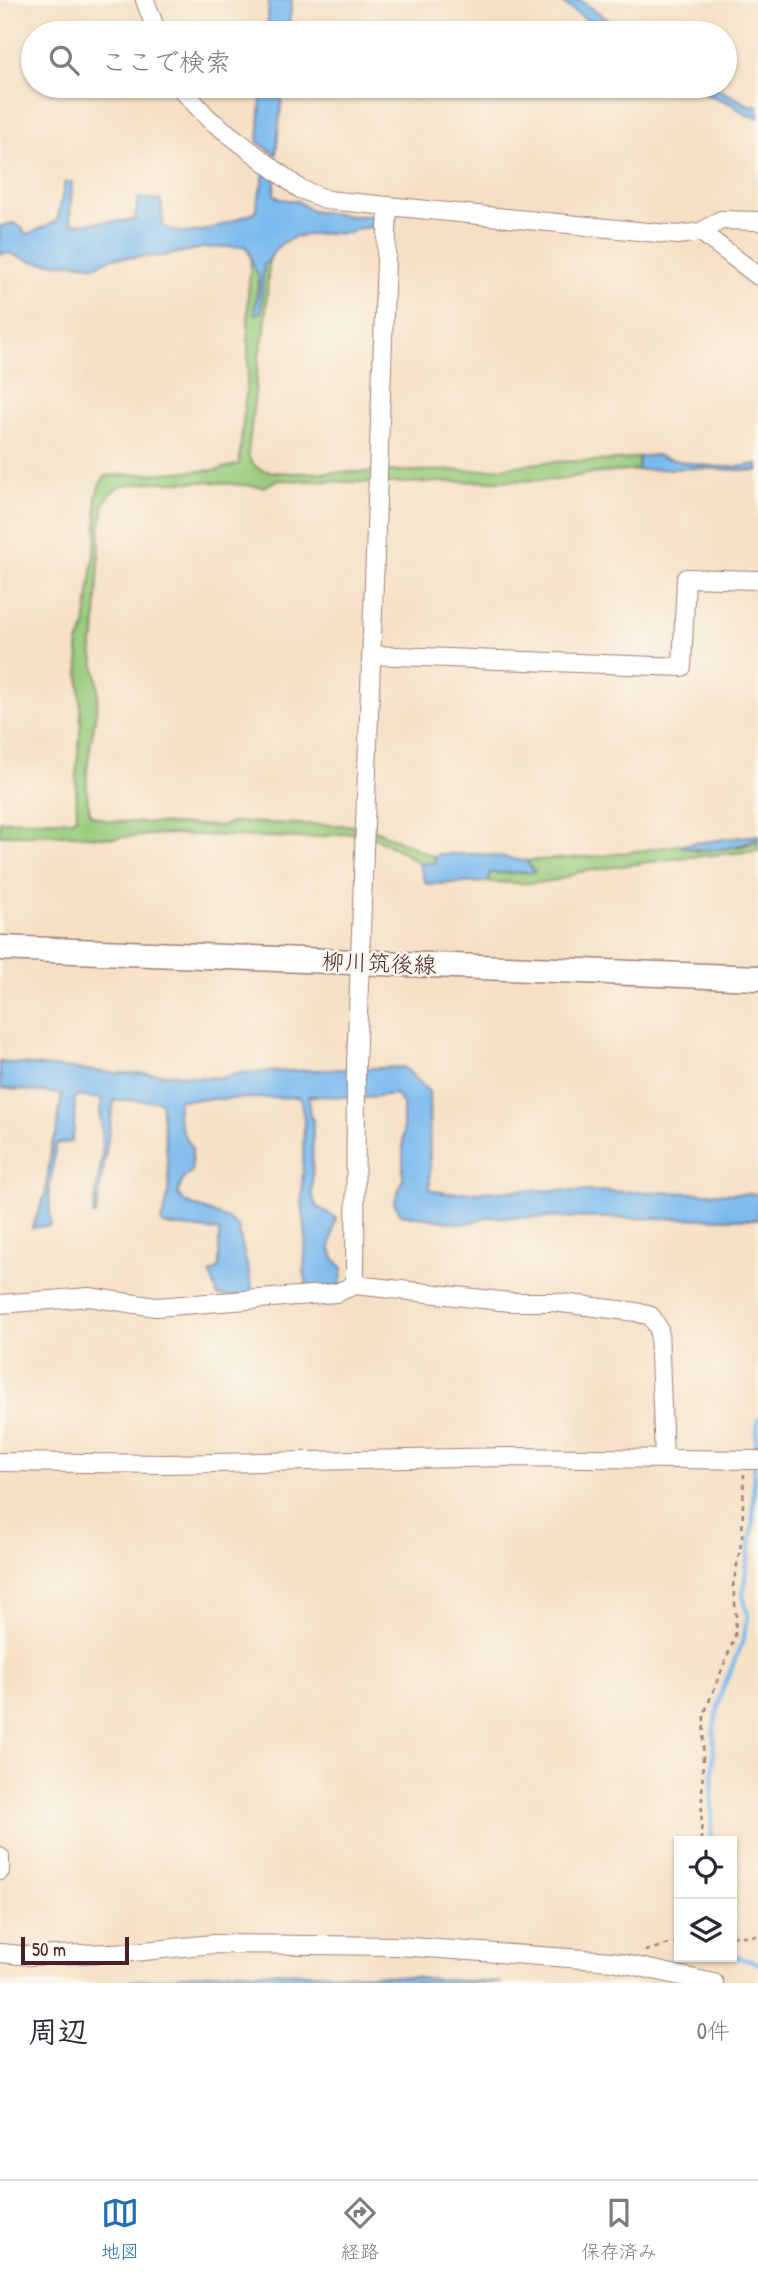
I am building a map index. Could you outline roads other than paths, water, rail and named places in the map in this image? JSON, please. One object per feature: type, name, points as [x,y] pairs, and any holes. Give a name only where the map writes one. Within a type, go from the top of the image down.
[{"type":"main road","name":"柳川筑後線","points":[[0,948],[758,978]]},
{"type":"street","points":[[145,0],[153,21]]},
{"type":"street","points":[[190,98],[208,118],[300,189],[328,200],[678,234],[701,232],[721,220],[758,221]]},
{"type":"street","points":[[355,1285],[356,1066],[388,206]]},
{"type":"street","points":[[701,232],[758,276]]},
{"type":"street","points":[[372,655],[682,667],[686,578],[758,580]]},
{"type":"street","points":[[0,1304],[89,1297],[156,1307],[336,1293],[355,1285],[510,1303],[553,1302],[636,1312],[651,1316],[659,1329],[664,1459]]},
{"type":"street","points":[[0,1462],[166,1464],[509,1457],[751,1460]]},
{"type":"street","points":[[0,1857],[0,1871]]},
{"type":"street","points":[[0,1953],[31,1956],[121,1953],[213,1944],[398,1946],[612,1961],[713,1983]]},
{"type":"water","points":[[269,0],[292,0],[289,21],[268,21]]},
{"type":"water","points":[[558,0],[580,0],[610,21],[589,21]]},
{"type":"water","points":[[261,98],[282,98],[276,155],[258,142]]},
{"type":"water","points":[[716,98],[735,98],[751,106],[758,105],[758,118],[747,115],[730,103]]},
{"type":"water","points":[[266,167],[276,174],[274,194],[280,199],[297,201],[313,211],[371,216],[378,220],[378,226],[356,229],[350,233],[303,235],[282,243],[264,264],[261,312],[255,314],[259,278],[245,246],[203,248],[162,256],[113,258],[94,266],[40,262],[0,254],[0,226],[13,223],[29,234],[57,221],[65,182],[72,182],[70,218],[73,224],[135,220],[138,198],[161,200],[163,226],[174,231],[197,232],[255,212]]},
{"type":"water","points":[[655,455],[706,466],[758,464],[758,471],[691,468],[638,470],[639,457]]},
{"type":"water","points":[[758,835],[758,839],[729,848],[698,849],[679,845]]},
{"type":"water","points":[[439,854],[481,854],[526,861],[535,872],[490,873],[488,882],[426,884],[419,864],[435,863],[435,857]]},
{"type":"water","points":[[0,1062],[115,1073],[222,1078],[236,1073],[404,1067],[429,1092],[430,1190],[446,1193],[520,1190],[758,1194],[758,1219],[489,1217],[462,1224],[401,1214],[394,1203],[403,1179],[403,1104],[395,1094],[367,1097],[309,1096],[310,1118],[313,1119],[312,1194],[316,1206],[336,1218],[331,1251],[343,1268],[340,1285],[309,1291],[304,1272],[304,1118],[300,1097],[179,1100],[177,1114],[183,1133],[192,1147],[192,1171],[183,1179],[178,1194],[185,1202],[228,1219],[238,1227],[254,1296],[218,1296],[210,1274],[219,1268],[219,1231],[164,1225],[161,1221],[166,1208],[169,1178],[161,1101],[114,1100],[96,1215],[93,1215],[103,1147],[100,1108],[103,1099],[75,1096],[71,1142],[56,1144],[49,1193],[51,1225],[32,1228],[45,1195],[62,1094],[0,1088]]},
{"type":"water","points":[[233,1971],[376,1975],[501,1983],[117,1983]]},
{"type":"waterway","points":[[755,1457],[758,1419]]},
{"type":"waterway","points":[[711,1836],[714,1726],[722,1690],[743,1641],[748,1616],[743,1594],[753,1523],[754,1465]]},
{"type":"waterway","points":[[737,1957],[758,1963]]}]
